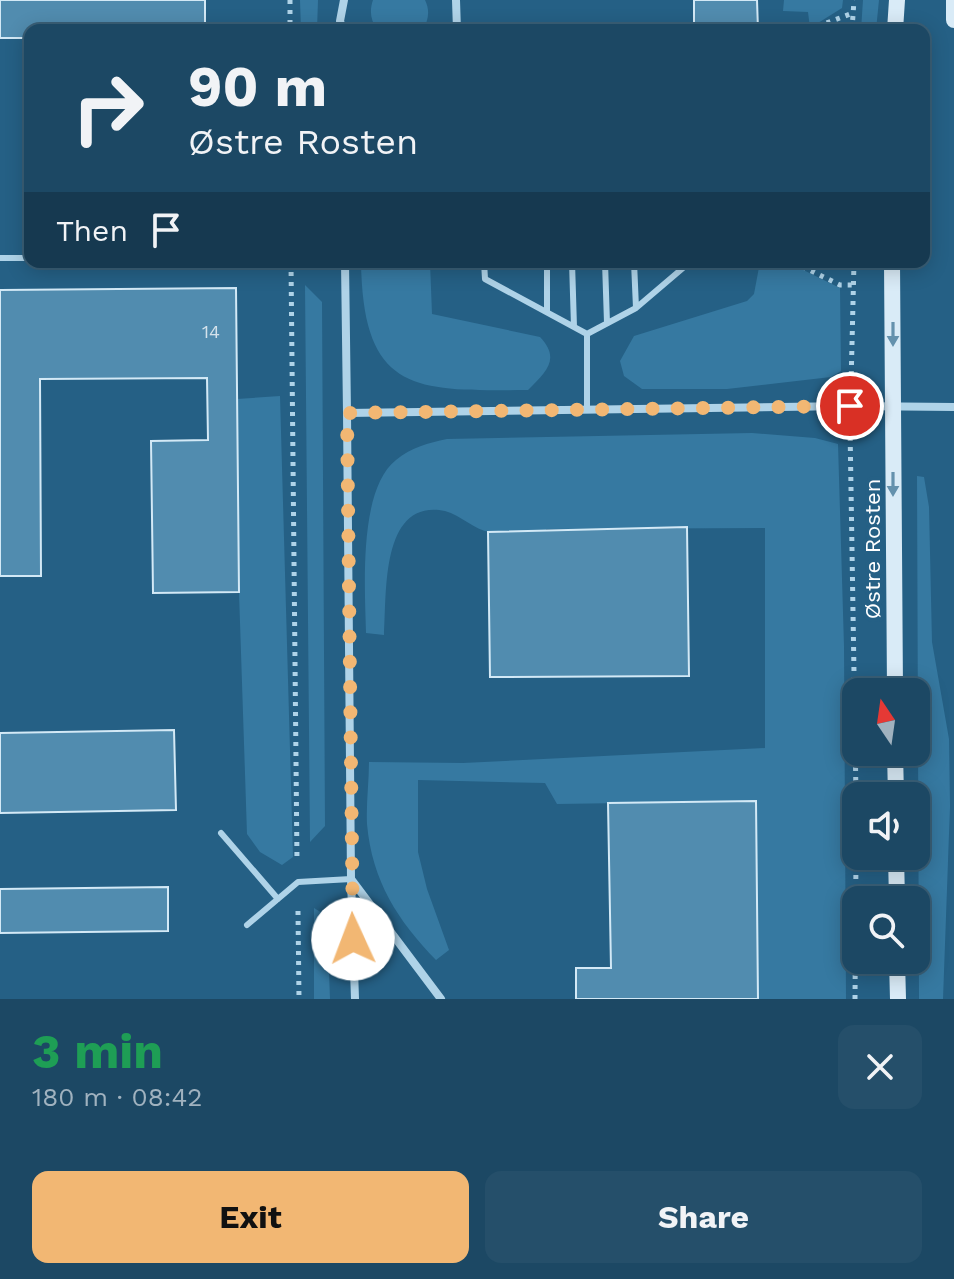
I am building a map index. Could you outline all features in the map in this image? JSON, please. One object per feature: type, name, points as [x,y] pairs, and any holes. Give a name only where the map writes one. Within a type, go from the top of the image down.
[{"type":"main road","points":[[895,24],[897,0]]},
{"type":"main road","points":[[954,0],[954,20]]},
{"type":"main road","name":"Østre Rosten","points":[[892,268],[895,678]]},
{"type":"main road","points":[[897,974],[898,999]]},
{"type":"street","points":[[341,24],[344,0]]},
{"type":"street","points":[[456,0],[457,24]]},
{"type":"street","points":[[345,268],[355,999]]},
{"type":"street","points":[[347,413],[954,407]]},
{"type":"street","points":[[351,879],[441,999]]},
{"type":"lane","points":[[0,258],[24,258]]},
{"type":"lane","points":[[484,268],[485,279],[587,334]]},
{"type":"lane","points":[[547,268],[547,312]]},
{"type":"lane","points":[[572,268],[574,327]]},
{"type":"lane","points":[[605,268],[607,323]]},
{"type":"lane","points":[[634,268],[636,308]]},
{"type":"lane","points":[[587,334],[636,308],[683,268]]},
{"type":"lane","points":[[587,334],[587,409]]},
{"type":"lane","points":[[221,833],[278,899]]},
{"type":"lane","points":[[247,925],[298,882],[351,879]]},
{"type":"path","points":[[290,0],[290,24]]},
{"type":"path","points":[[852,24],[854,0]]},
{"type":"path","points":[[824,24],[853,13]]},
{"type":"path","points":[[291,268],[299,999]]},
{"type":"path","points":[[805,268],[840,285],[854,285]]},
{"type":"path","points":[[854,268],[850,406],[856,782]]},
{"type":"path","points":[[855,999],[856,870]]},
{"type":"shaded area","points":[[300,0],[318,0],[317,24],[301,24]]},
{"type":"shaded area","points":[[373,0],[425,0],[428,12],[425,24],[374,24]]},
{"type":"shaded area","points":[[784,0],[843,0],[842,8],[816,24],[810,24],[808,12],[783,11]]},
{"type":"shaded area","points":[[863,0],[879,0],[877,24],[861,24]]},
{"type":"shaded area","points":[[361,268],[430,268],[432,314],[540,337],[550,352],[549,365],[528,390],[455,389],[426,385],[403,376],[385,361],[372,338],[364,305]]},
{"type":"shaded area","points":[[759,268],[799,268],[840,288],[841,371],[831,377],[727,389],[642,389],[624,376],[620,361],[634,336],[747,301],[754,294]]},
{"type":"shaded area","points":[[305,285],[322,302],[325,826],[310,842]]},
{"type":"shaded area","points":[[280,396],[293,857],[282,865],[260,852],[247,834],[239,592],[237,399]]},
{"type":"shaded area","points":[[752,433],[815,438],[838,444],[844,646],[842,870],[845,870],[845,886],[842,886],[842,974],[846,974],[846,999],[758,999],[755,801],[557,804],[545,783],[418,780],[418,852],[427,889],[449,950],[436,960],[399,915],[381,882],[370,845],[367,824],[369,762],[463,763],[765,748],[765,528],[546,529],[503,533],[484,531],[445,511],[424,511],[408,519],[391,553],[384,635],[366,633],[366,541],[375,494],[384,474],[396,460],[427,444],[447,439]]},
{"type":"shaded area","points":[[917,476],[924,477],[929,507],[932,642],[949,739],[950,806],[943,999],[919,999],[919,974],[930,974],[930,886],[919,886],[919,870],[930,870],[930,782],[918,782],[918,766],[930,766],[930,678],[918,678]]},
{"type":"shaded area","points":[[314,908],[327,916],[330,999],[314,999]]},
{"type":"building","points":[[0,0],[205,0],[205,24],[24,24],[24,38],[0,38]]},
{"type":"building","points":[[694,0],[757,0],[758,24],[694,24]]},
{"type":"building","points":[[236,288],[239,592],[153,593],[151,441],[208,440],[207,378],[40,379],[41,576],[0,576],[0,290]]},
{"type":"building","points":[[687,527],[689,676],[490,677],[488,532]]},
{"type":"building","points":[[174,730],[176,810],[0,813],[0,733]]},
{"type":"building","points":[[756,801],[758,999],[576,999],[576,968],[611,968],[608,803]]},
{"type":"building","points":[[168,887],[168,931],[0,933],[0,889]]},
{"type":"route","points":[[353,939],[347,413],[850,406]]}]
